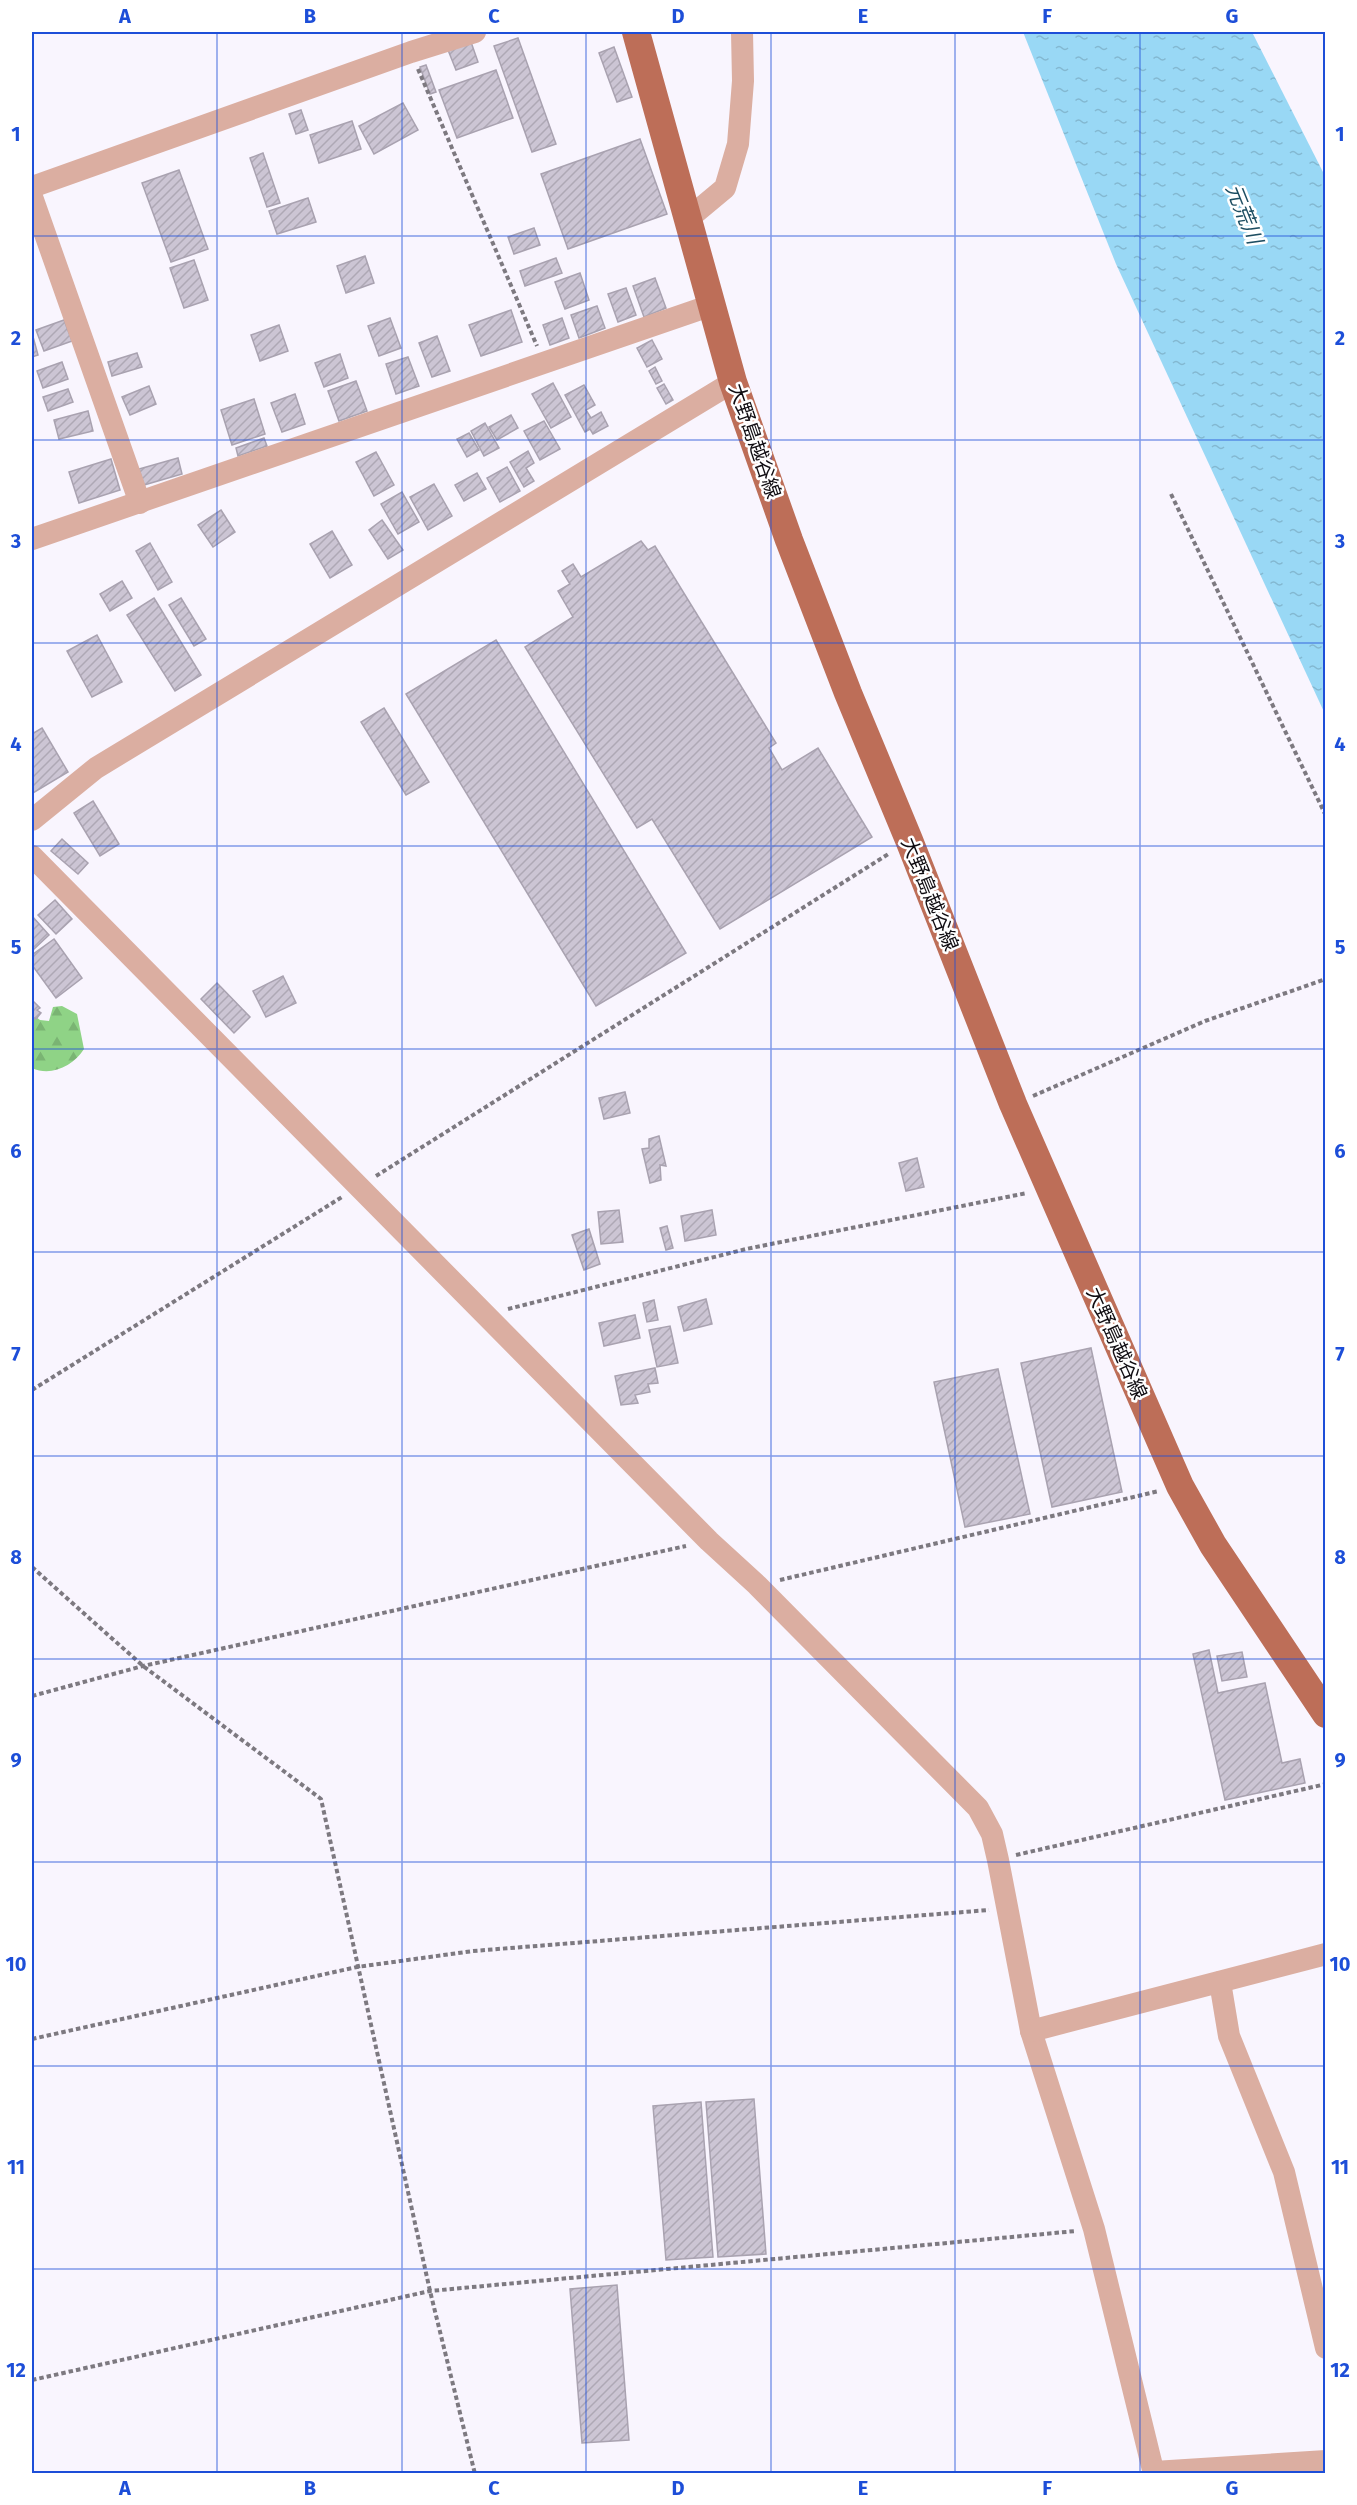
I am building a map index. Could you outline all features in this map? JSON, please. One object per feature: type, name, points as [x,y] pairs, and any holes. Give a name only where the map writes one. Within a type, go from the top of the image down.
[{"type":"main road","name":"大野島越谷線","points":[[636,32],[733,382],[831,649],[1013,1104],[1180,1486],[1213,1545],[1326,1714]]},
{"type":"street","points":[[32,187],[414,44],[475,32]]},
{"type":"street","points":[[689,218],[725,188],[732,166],[738,144],[743,81],[742,32]]},
{"type":"street","points":[[32,197],[140,503]]},
{"type":"street","points":[[32,538],[140,503],[712,305]]},
{"type":"street","points":[[32,820],[96,768],[733,382]]},
{"type":"street","points":[[32,856],[709,1541],[757,1585],[978,1808],[992,1834],[1031,2031],[1094,2229],[1154,2473],[1326,2460]]},
{"type":"street","points":[[1031,2031],[1326,1954]]},
{"type":"street","points":[[1220,1982],[1229,2036],[1284,2172],[1326,2348]]},
{"type":"path","points":[[414,44],[545,363]]},
{"type":"path","points":[[1171,494],[1326,816]]},
{"type":"path","points":[[32,1390],[909,840]]},
{"type":"path","points":[[1013,1104],[1205,1022],[1326,979]]},
{"type":"path","points":[[487,1314],[746,1249],[1048,1188]]},
{"type":"path","points":[[757,1585],[1180,1486]]},
{"type":"path","points":[[32,1696],[143,1666],[709,1541]]},
{"type":"path","points":[[32,1567],[143,1666],[321,1799],[430,2291],[475,2474]]},
{"type":"path","points":[[998,1860],[1326,1784]]},
{"type":"path","points":[[32,2039],[357,1967],[473,1951],[1008,1908]]},
{"type":"path","points":[[32,2380],[430,2291],[1094,2229]]},
{"type":"green space","points":[[62,1006],[77,1014],[84,1049],[68,1065],[61,1068],[47,1071],[32,1068],[32,1014],[40,1020],[49,1021],[53,1007]]},
{"type":"water","name":"元荒川","points":[[1023,32],[1252,32],[1325,176],[1325,714],[1116,264]]},
{"type":"building","points":[[518,38],[556,144],[532,152],[494,46]]},
{"type":"building","points":[[471,42],[478,62],[456,70],[448,50]]},
{"type":"building","points":[[614,47],[632,97],[617,102],[599,53]]},
{"type":"building","points":[[426,65],[436,92],[430,94],[420,67]]},
{"type":"building","points":[[496,70],[513,118],[457,138],[439,90]]},
{"type":"building","points":[[403,103],[418,130],[374,154],[359,126]]},
{"type":"building","points":[[301,110],[308,130],[296,134],[289,114]]},
{"type":"building","points":[[352,121],[361,149],[319,163],[310,135]]},
{"type":"building","points":[[640,139],[667,214],[568,249],[541,174]]},
{"type":"building","points":[[263,153],[280,203],[267,207],[250,158]]},
{"type":"building","points":[[179,170],[208,249],[171,262],[142,183]]},
{"type":"building","points":[[308,198],[316,222],[277,234],[269,211]]},
{"type":"building","points":[[534,228],[540,245],[514,254],[508,237]]},
{"type":"building","points":[[365,256],[374,283],[346,293],[337,266]]},
{"type":"building","points":[[556,258],[562,273],[525,286],[520,271]]},
{"type":"building","points":[[194,260],[208,300],[184,308],[170,268]]},
{"type":"building","points":[[580,273],[589,300],[565,309],[555,282]]},
{"type":"building","points":[[655,278],[666,308],[644,317],[633,286]]},
{"type":"building","points":[[626,288],[636,315],[618,322],[608,294]]},
{"type":"building","points":[[597,306],[605,328],[579,338],[571,315]]},
{"type":"building","points":[[511,310],[522,342],[481,356],[469,325]]},
{"type":"building","points":[[390,318],[401,348],[379,356],[368,326]]},
{"type":"building","points":[[562,318],[569,338],[550,345],[543,325]]},
{"type":"building","points":[[64,320],[72,341],[44,351],[36,330]]},
{"type":"building","points":[[279,325],[288,351],[260,361],[251,335]]},
{"type":"building","points":[[32,333],[38,355],[32,357]]},
{"type":"building","points":[[437,336],[450,371],[432,377],[419,343]]},
{"type":"building","points":[[652,340],[662,359],[647,367],[637,348]]},
{"type":"building","points":[[137,353],[142,367],[112,376],[108,362]]},
{"type":"building","points":[[340,354],[348,378],[324,387],[315,363]]},
{"type":"building","points":[[408,357],[419,386],[396,394],[386,364]]},
{"type":"building","points":[[62,362],[68,379],[43,388],[37,371]]},
{"type":"building","points":[[655,367],[662,381],[656,384],[649,371]]},
{"type":"building","points":[[356,381],[367,411],[339,421],[328,391]]},
{"type":"building","points":[[553,383],[571,417],[551,428],[532,394]]},
{"type":"building","points":[[664,384],[673,400],[666,404],[657,388]]},
{"type":"building","points":[[584,385],[595,405],[586,410],[591,418],[601,412],[608,426],[593,434],[590,429],[585,432],[565,395]]},
{"type":"building","points":[[149,386],[156,404],[130,415],[122,397]]},
{"type":"building","points":[[68,389],[73,402],[48,411],[43,397]]},
{"type":"building","points":[[295,394],[305,424],[282,432],[271,403]]},
{"type":"building","points":[[254,399],[265,434],[232,445],[221,410]]},
{"type":"building","points":[[88,411],[93,431],[59,439],[54,420]]},
{"type":"building","points":[[511,415],[518,428],[497,440],[489,427]]},
{"type":"building","points":[[544,421],[560,449],[540,460],[524,431]]},
{"type":"building","points":[[485,423],[499,448],[484,456],[471,431]]},
{"type":"building","points":[[469,433],[479,450],[467,457],[457,439]]},
{"type":"building","points":[[264,438],[267,446],[238,456],[236,448]]},
{"type":"building","points":[[528,451],[534,463],[526,468],[534,481],[524,487],[510,462]]},
{"type":"building","points":[[376,452],[394,485],[374,496],[356,462]]},
{"type":"building","points":[[178,458],[182,474],[144,485],[139,469]]},
{"type":"building","points":[[111,459],[120,490],[79,503],[69,472]]},
{"type":"building","points":[[507,467],[520,491],[500,502],[487,478]]},
{"type":"building","points":[[477,473],[486,489],[464,501],[455,485]]},
{"type":"building","points":[[434,484],[452,516],[428,530],[410,497]]},
{"type":"building","points":[[402,492],[419,522],[398,534],[381,504]]},
{"type":"building","points":[[221,510],[235,532],[213,547],[198,525]]},
{"type":"building","points":[[382,520],[403,550],[388,559],[369,530]]},
{"type":"building","points":[[332,531],[352,565],[330,578],[310,544]]},
{"type":"building","points":[[641,541],[648,550],[655,546],[776,743],[769,748],[782,770],[818,748],[872,837],[720,929],[652,819],[637,828],[525,647],[573,617],[558,591],[570,584],[562,571],[573,564],[581,577]]},
{"type":"building","points":[[150,543],[172,582],[158,590],[136,551]]},
{"type":"building","points":[[122,581],[132,598],[110,611],[100,594]]},
{"type":"building","points":[[154,598],[201,675],[175,691],[127,615]]},
{"type":"building","points":[[181,598],[206,639],[194,646],[169,605]]},
{"type":"building","points":[[97,635],[122,682],[92,697],[67,651]]},
{"type":"building","points":[[496,640],[686,953],[596,1006],[406,694]]},
{"type":"building","points":[[384,708],[429,782],[406,795],[361,722]]},
{"type":"building","points":[[42,728],[68,772],[33,793],[32,734]]},
{"type":"building","points":[[93,801],[119,844],[100,856],[74,813]]},
{"type":"building","points":[[62,839],[88,863],[78,874],[51,851]]},
{"type":"building","points":[[55,900],[72,919],[56,934],[38,915]]},
{"type":"building","points":[[32,916],[49,935],[33,950],[32,949]]},
{"type":"building","points":[[54,939],[82,978],[56,998],[32,965],[32,955]]},
{"type":"building","points":[[283,976],[296,1003],[266,1017],[253,991]]},
{"type":"building","points":[[217,983],[250,1017],[234,1033],[201,999]]},
{"type":"building","points":[[32,1000],[40,1008],[37,1010],[41,1013],[36,1019],[32,1017]]},
{"type":"building","points":[[625,1092],[630,1113],[604,1119],[599,1098]]},
{"type":"building","points":[[659,1136],[666,1166],[660,1165],[661,1180],[650,1183],[642,1149],[649,1148],[649,1139]]},
{"type":"building","points":[[917,1158],[924,1187],[906,1191],[899,1163]]},
{"type":"building","points":[[619,1210],[623,1242],[601,1244],[598,1212]]},
{"type":"building","points":[[712,1210],[716,1235],[685,1241],[681,1216]]},
{"type":"building","points":[[667,1226],[673,1248],[666,1250],[660,1228]]},
{"type":"building","points":[[589,1229],[600,1264],[584,1270],[572,1235]]},
{"type":"building","points":[[706,1299],[712,1324],[684,1331],[678,1307]]},
{"type":"building","points":[[654,1300],[658,1320],[647,1322],[643,1303]]},
{"type":"building","points":[[635,1315],[640,1338],[604,1346],[599,1323]]},
{"type":"building","points":[[670,1326],[678,1363],[657,1367],[649,1330]]},
{"type":"building","points":[[1091,1348],[1122,1492],[1052,1507],[1021,1363]]},
{"type":"building","points":[[655,1368],[658,1383],[648,1384],[650,1392],[635,1395],[638,1403],[621,1405],[615,1376]]},
{"type":"building","points":[[998,1369],[1030,1514],[965,1527],[934,1382]]},
{"type":"building","points":[[1209,1650],[1218,1693],[1265,1683],[1282,1763],[1300,1759],[1305,1783],[1225,1800],[1193,1654]]},
{"type":"building","points":[[1242,1652],[1247,1677],[1222,1681],[1217,1656]]},
{"type":"building","points":[[754,2099],[766,2254],[718,2257],[706,2102]]},
{"type":"building","points":[[701,2102],[713,2257],[666,2260],[653,2106]]},
{"type":"building","points":[[617,2285],[629,2440],[582,2443],[570,2289]]}]
